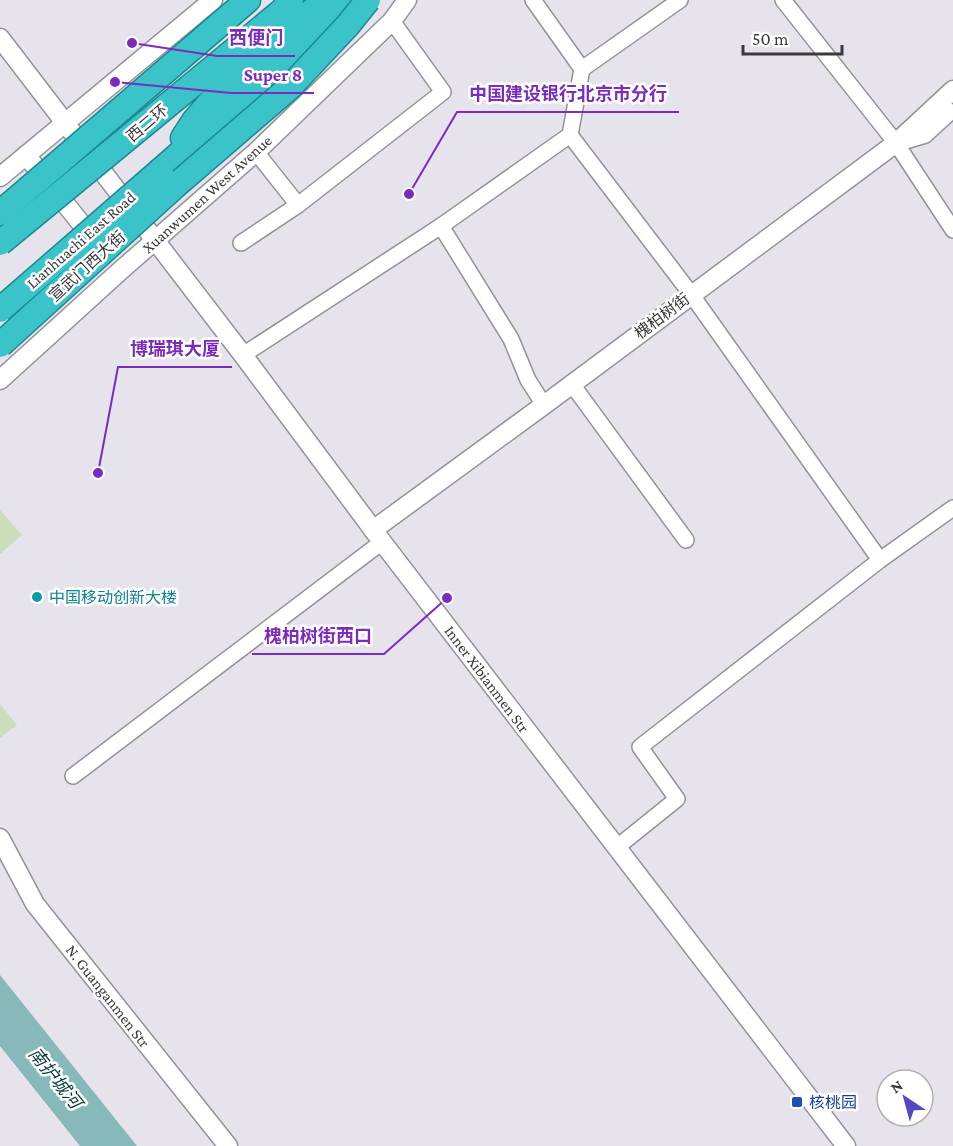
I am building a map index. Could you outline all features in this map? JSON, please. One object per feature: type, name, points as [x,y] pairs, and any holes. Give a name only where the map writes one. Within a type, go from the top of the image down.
[{"type":"highway","name":"西二环","points":[[0,213],[248,0]]},
{"type":"highway","name":"西二环","points":[[0,243],[273,18],[291,0]]},
{"type":"highway","points":[[161,170],[194,121],[223,87],[324,0]]},
{"type":"highway","points":[[161,170],[282,64],[333,11],[340,0]]},
{"type":"highway","name":"Xuanwumen West Avenue","points":[[0,345],[175,186],[290,87],[368,0]]},
{"type":"highway","name":"Lianhuachi East Road","points":[[0,310],[161,170]]},
{"type":"street","points":[[0,177],[213,0]]},
{"type":"street","name":"Xuanwumen West Avenue","points":[[0,380],[256,152],[392,21],[406,0]]},
{"type":"street","points":[[533,0],[582,69]]},
{"type":"street","points":[[243,355],[441,226],[570,135],[582,69],[680,0]]},
{"type":"street","points":[[783,0],[896,143],[953,230]]},
{"type":"street","points":[[241,243],[298,205],[443,93],[392,21]]},
{"type":"street","name":"Inner Xibianmen Str","points":[[0,38],[243,355],[377,536],[846,1146]]},
{"type":"street","points":[[896,143],[953,90]]},
{"type":"street","name":"槐柏树街","points":[[377,536],[571,383],[896,143],[924,134],[953,107]]},
{"type":"street","points":[[570,135],[691,294],[880,560]]},
{"type":"street","points":[[256,152],[298,205]]},
{"type":"street","points":[[26,155],[120,271]]},
{"type":"street","points":[[441,226],[511,339],[528,380],[544,405]]},
{"type":"street","points":[[571,383],[686,540]]},
{"type":"street","points":[[616,848],[677,799],[640,747],[880,560],[953,508]]},
{"type":"street","points":[[73,776],[377,536]]},
{"type":"street","name":"N. Guanganmen Str","points":[[0,838],[35,904],[228,1146]]},
{"type":"green space","points":[[0,510],[22,535],[0,554]]},
{"type":"green space","points":[[0,704],[17,725],[0,738]]},
{"type":"water","name":"南护城河","points":[[0,975],[137,1146],[80,1146],[0,1046]]},
{"type":"place","name":"西便门","points":[[132,43]]},
{"type":"place","name":"Super 8","points":[[115,82]]},
{"type":"place","name":"中国建设银行北京市分行","points":[[409,194]]},
{"type":"place","name":"博瑞琪大厦","points":[[98,473]]},
{"type":"place","name":"中国移动创新大楼","points":[[37,597]]},
{"type":"place","name":"槐柏树街西口","points":[[447,598]]},
{"type":"place","name":"核桃园","points":[[797,1102]]}]
